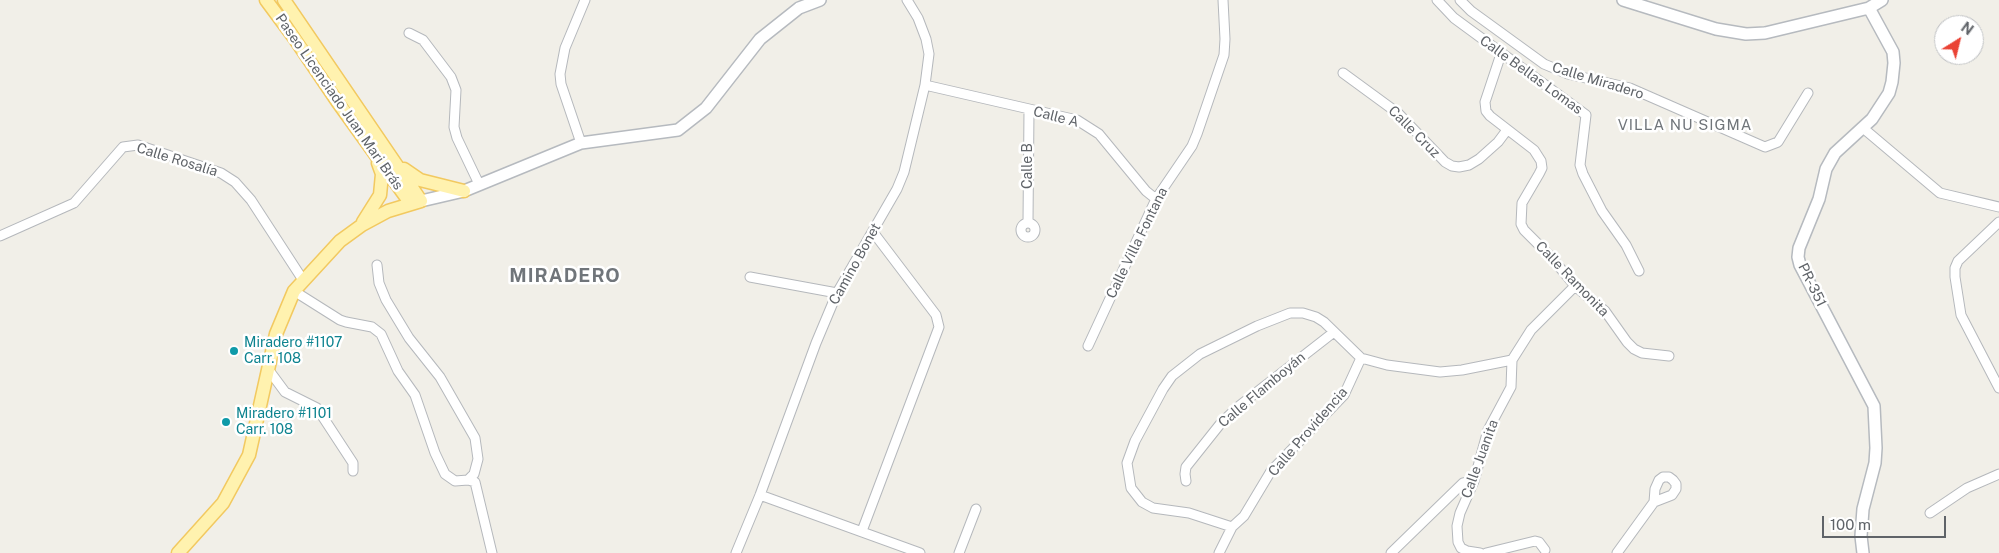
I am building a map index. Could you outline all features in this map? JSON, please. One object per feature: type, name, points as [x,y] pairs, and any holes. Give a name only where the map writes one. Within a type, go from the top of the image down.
[{"type":"main road","name":"Paseo Licenciado Juan Mari Brás","points":[[266,0],[374,154],[416,202]]},
{"type":"main road","name":"Paseo Licenciado Juan Mari Brás","points":[[284,0],[393,160],[416,202]]},
{"type":"main road","points":[[178,553],[223,503],[249,455],[276,334],[294,291],[340,240],[388,211],[416,202],[464,191],[581,143],[678,130],[706,108],[760,39],[799,8],[820,0]]},
{"type":"main road","points":[[1623,0],[1716,29],[1746,34],[1765,33],[1870,8],[1882,0]]},
{"type":"main road","name":"PR-351","points":[[1863,553],[1861,536],[1862,509],[1875,463],[1874,406],[1800,265],[1798,257],[1799,248],[1819,200],[1826,168],[1835,153],[1872,119],[1889,93],[1894,63],[1893,52],[1870,8]]},
{"type":"main road","points":[[362,225],[380,195],[382,184],[382,174],[374,154]]},
{"type":"main road","points":[[393,160],[420,180],[464,191]]},
{"type":"street","points":[[581,143],[561,84],[560,74],[565,48],[585,0]]},
{"type":"street","name":"Camino Bonet","points":[[736,553],[837,293],[897,189],[904,172],[925,85],[929,54],[926,39],[918,18],[907,0]]},
{"type":"street","name":"Calle Villa Fontana","points":[[1088,346],[1156,199],[1192,146],[1197,134],[1224,55],[1223,0]]},
{"type":"street","name":"Calle Bellas Lomas","points":[[1438,0],[1454,18],[1586,115],[1580,165],[1583,174],[1602,212],[1626,245],[1639,271]]},
{"type":"street","name":"Calle Miradero","points":[[1460,0],[1471,11],[1544,64],[1568,74],[1630,88],[1765,147],[1778,142],[1808,93]]},
{"type":"street","points":[[409,32],[423,40],[451,77],[456,90],[454,126],[457,138],[479,184]]},
{"type":"street","name":"Calle Ramonita","points":[[1501,54],[1485,106],[1490,116],[1534,150],[1541,161],[1542,168],[1522,203],[1521,224],[1524,230],[1552,258],[1575,286],[1605,311],[1634,349],[1649,355],[1669,356]]},
{"type":"street","name":"Calle Cruz","points":[[1344,73],[1400,114],[1445,162],[1452,166],[1469,165],[1479,159],[1498,142],[1507,130]]},
{"type":"street","name":"Calle A","points":[[925,85],[1077,120],[1091,128],[1104,140],[1146,191],[1156,199]]},
{"type":"street","name":"Calle B","points":[[1028,222],[1029,110]]},
{"type":"street","points":[[1863,128],[1940,193],[1999,207]]},
{"type":"street","name":"Calle Rosalía","points":[[0,236],[74,203],[123,147],[138,145],[220,173],[235,182],[251,200],[303,280]]},
{"type":"street","points":[[1999,222],[1958,261],[1955,268],[1955,277],[1961,315],[1999,388]]},
{"type":"street","points":[[862,531],[939,327],[936,315],[873,232]]},
{"type":"street","points":[[377,265],[379,283],[386,300],[409,338],[440,377],[475,438],[478,460],[474,474],[468,480]]},
{"type":"street","points":[[750,277],[837,293]]},
{"type":"street","points":[[1232,527],[1189,513],[1153,508],[1142,502],[1131,488],[1127,463],[1135,440],[1162,389],[1172,376],[1200,354],[1257,326],[1290,313],[1316,317],[1361,358],[1387,365],[1440,372],[1462,370],[1512,360],[1531,330],[1575,286]]},
{"type":"street","points":[[294,291],[340,320],[372,327],[381,334],[398,371],[415,395],[435,453],[445,474],[455,481],[468,480],[475,482],[492,553]]},
{"type":"street","name":"Calle Flamboyán","points":[[1186,481],[1184,474],[1186,467],[1221,423],[1239,406],[1334,332]]},
{"type":"street","name":"Calle Providencia","points":[[1219,553],[1232,527],[1248,511],[1271,471],[1344,395],[1361,358]]},
{"type":"street","name":"Calle Juanita","points":[[1480,553],[1461,548],[1456,535],[1460,513],[1474,481],[1488,430],[1511,387],[1512,360]]},
{"type":"street","points":[[268,369],[285,392],[317,408],[353,463],[353,471]]},
{"type":"street","points":[[1930,513],[1967,488],[1999,474]]},
{"type":"street","points":[[1391,553],[1464,483],[1474,481]]},
{"type":"street","points":[[760,495],[920,553]]},
{"type":"street","points":[[1617,553],[1654,502]]},
{"type":"street","points":[[959,553],[976,509]]},
{"type":"street","points":[[1486,553],[1535,541],[1540,542],[1545,550]]},
{"type":"place","name":"Miradero #1107 Carr. 108","points":[[234,351]]},
{"type":"place","name":"Miradero #1101 Carr. 108","points":[[226,422]]},
{"type":"district","name":"VILLA NU SIGMA","points":[[1685,125]]},
{"type":"district","name":"MIRADERO","points":[[565,276]]}]
